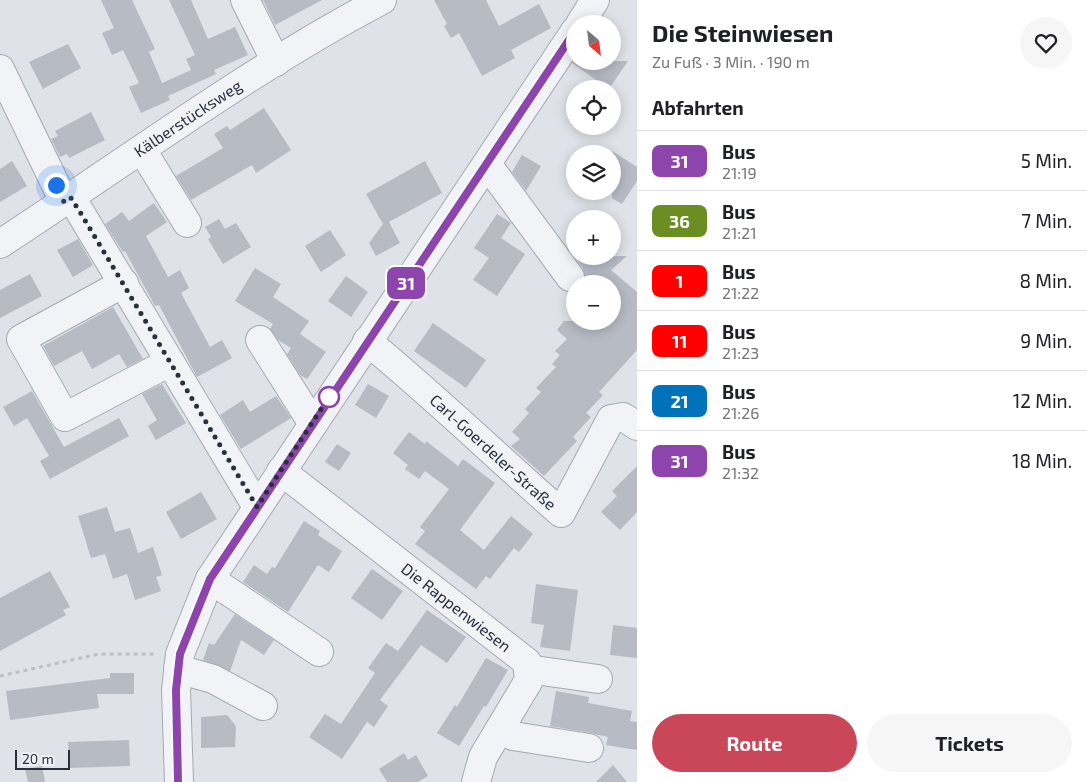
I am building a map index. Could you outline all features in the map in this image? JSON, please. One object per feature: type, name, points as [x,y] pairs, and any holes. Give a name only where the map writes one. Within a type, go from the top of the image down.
[{"type":"street","points":[[246,0],[276,62]]},
{"type":"street","name":"Kälberstücksweg","points":[[0,244],[276,62],[341,22],[382,0]]},
{"type":"street","points":[[586,15],[595,0]]},
{"type":"street","points":[[178,782],[176,690],[179,661],[210,579],[566,45]]},
{"type":"street","points":[[0,69],[67,200],[124,283],[257,507]]},
{"type":"street","points":[[142,150],[187,223]]},
{"type":"street","points":[[487,164],[569,275]]},
{"type":"street","points":[[124,283],[21,339],[65,417],[170,362]]},
{"type":"street","points":[[260,340],[313,424]]},
{"type":"street","name":"Carl-Goerdeler-Straße","points":[[367,341],[398,365],[489,450],[561,513],[612,419],[623,417],[637,426]]},
{"type":"street","name":"Die Rappenwiesen","points":[[281,471],[527,662],[528,669]]},
{"type":"street","points":[[210,579],[319,652]]},
{"type":"street","points":[[179,661],[263,706]]},
{"type":"street","points":[[476,782],[482,758],[529,680],[528,669],[598,679]]},
{"type":"street","points":[[500,729],[512,736],[588,748]]},
{"type":"path","points":[[0,676],[99,654],[179,661]]},
{"type":"building","points":[[101,0],[132,0],[155,49],[149,52],[162,83],[191,70],[186,59],[195,55],[169,0],[191,0],[208,39],[235,27],[248,55],[214,70],[216,74],[168,96],[170,100],[141,113],[129,87],[139,83],[123,50],[112,55],[102,33],[114,28]]},
{"type":"building","points":[[263,0],[322,0],[275,25]]},
{"type":"building","points":[[434,0],[486,0],[499,26],[539,4],[551,28],[511,50],[515,58],[482,76],[459,33],[451,38],[444,26],[447,24]]},
{"type":"building","points":[[68,44],[81,68],[43,89],[29,62]]},
{"type":"building","points":[[621,61],[628,61],[615,80],[596,80],[582,70],[621,70]]},
{"type":"building","points":[[264,108],[291,150],[256,173],[252,165],[191,200],[176,176],[223,148],[214,134],[227,126],[230,130]]},
{"type":"building","points":[[91,112],[105,140],[69,158],[67,154],[60,157],[51,139],[58,136],[55,131]]},
{"type":"building","points":[[522,155],[541,166],[526,191],[512,172]]},
{"type":"building","points":[[621,157],[637,167],[637,181],[622,204],[615,200],[621,200]]},
{"type":"building","points":[[12,161],[27,186],[0,202],[0,169]]},
{"type":"building","points":[[425,161],[442,193],[389,222],[400,243],[376,256],[369,243],[383,224],[366,194]]},
{"type":"building","points":[[154,203],[167,222],[146,236],[168,277],[180,270],[189,288],[181,293],[210,347],[222,340],[232,358],[197,377],[159,305],[155,306],[125,251],[123,252],[105,224],[122,212],[129,221]]},
{"type":"building","points":[[497,214],[511,223],[501,238],[525,254],[497,296],[473,280],[489,258],[474,248]]},
{"type":"building","points":[[219,219],[225,229],[236,223],[251,247],[223,264],[208,239],[211,237],[205,227]]},
{"type":"building","points":[[330,230],[346,255],[321,272],[305,246]]},
{"type":"building","points":[[78,239],[93,265],[73,277],[57,250]]},
{"type":"building","points":[[621,256],[627,256],[621,261]]},
{"type":"building","points":[[581,265],[617,265],[611,270],[617,275],[584,275]]},
{"type":"building","points":[[255,268],[281,284],[273,297],[309,321],[300,334],[326,352],[307,379],[300,375],[287,354],[291,348],[278,340],[270,329],[273,324],[235,301]]},
{"type":"building","points":[[30,274],[42,296],[0,318],[0,290]]},
{"type":"building","points":[[346,276],[368,292],[351,317],[328,301]]},
{"type":"building","points":[[621,278],[637,292],[637,350],[599,392],[603,395],[586,413],[591,417],[573,437],[577,441],[544,476],[511,446],[520,439],[512,432],[529,413],[525,409],[541,392],[536,388],[556,367],[552,364],[560,355],[555,351],[567,339],[557,330],[566,321],[566,330],[621,330]]},
{"type":"building","points":[[113,307],[143,359],[127,367],[119,354],[92,369],[82,351],[54,366],[43,346]]},
{"type":"building","points":[[433,323],[486,360],[466,388],[414,351]]},
{"type":"building","points":[[162,384],[186,423],[156,440],[148,426],[157,420],[142,394]]},
{"type":"building","points":[[368,384],[389,396],[376,418],[355,405]]},
{"type":"building","points":[[32,391],[64,447],[119,418],[129,436],[50,479],[40,461],[49,456],[27,418],[14,426],[3,407]]},
{"type":"building","points":[[276,396],[291,418],[241,449],[220,415],[243,400],[250,412]]},
{"type":"building","points":[[409,432],[425,444],[426,441],[458,466],[463,459],[495,483],[460,530],[484,550],[511,516],[533,534],[519,552],[514,548],[490,579],[486,576],[476,589],[415,544],[425,531],[420,527],[449,489],[425,471],[419,479],[405,469],[408,465],[393,453]]},
{"type":"building","points":[[337,444],[351,453],[339,471],[325,462]]},
{"type":"building","points":[[637,466],[637,512],[620,530],[601,512],[617,496],[612,491]]},
{"type":"building","points":[[201,492],[217,519],[181,539],[166,512]]},
{"type":"building","points":[[107,507],[115,532],[130,528],[138,553],[153,547],[162,575],[156,577],[161,591],[135,600],[127,574],[113,579],[105,554],[91,558],[78,516]]},
{"type":"building","points":[[304,521],[320,531],[318,535],[342,551],[329,572],[318,565],[288,612],[243,582],[254,565],[267,574],[272,567],[275,568]]},
{"type":"building","points":[[372,569],[403,591],[382,620],[351,598]]},
{"type":"building","points":[[50,571],[70,607],[63,610],[66,615],[0,651],[0,598]]},
{"type":"building","points":[[536,584],[578,590],[570,651],[540,647],[544,625],[531,623]]},
{"type":"building","points":[[427,610],[466,637],[447,663],[421,645],[380,700],[388,706],[374,727],[367,722],[342,759],[309,737],[325,714],[341,724],[375,673],[368,668],[386,643],[398,651]]},
{"type":"building","points":[[235,614],[274,640],[264,655],[241,640],[230,671],[203,660],[209,643],[214,645]]},
{"type":"building","points":[[613,625],[637,628],[637,658],[610,655]]},
{"type":"building","points":[[486,658],[508,670],[486,707],[484,706],[459,746],[437,733],[455,705],[457,707]]},
{"type":"building","points":[[110,673],[134,673],[134,694],[97,694],[99,708],[10,720],[6,691],[110,678]]},
{"type":"building","points":[[556,691],[589,697],[588,703],[632,711],[630,721],[637,722],[637,750],[606,745],[608,737],[550,726]]},
{"type":"building","points":[[227,715],[236,726],[235,747],[201,748],[201,717]]},
{"type":"building","points":[[129,740],[130,766],[69,768],[68,742]]},
{"type":"building","points":[[404,753],[408,760],[416,755],[428,776],[418,782],[387,782],[379,769]]},
{"type":"building","points":[[613,765],[627,782],[596,782]]},
{"type":"building","points":[[42,766],[45,782],[28,782],[25,769]]},
{"type":"bus line","name":"31","points":[[178,782],[176,690],[180,654],[210,579],[357,355],[566,45]]},
{"type":"route","points":[[56,185],[64,202],[71,198],[80,212],[257,507],[329,397]]}]
